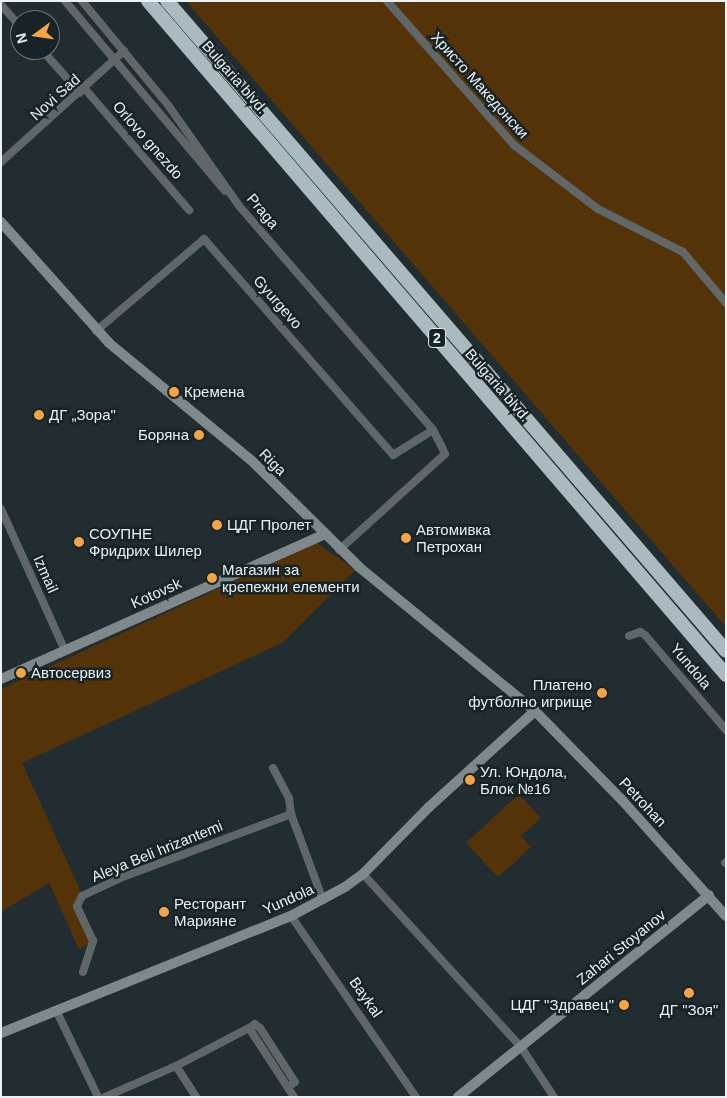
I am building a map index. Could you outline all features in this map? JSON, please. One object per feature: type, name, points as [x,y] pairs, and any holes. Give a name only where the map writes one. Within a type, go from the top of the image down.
[{"type":"highway","name":"Bulgaria blvd.","points":[[148,1],[726,675]]},
{"type":"highway","name":"Bulgaria blvd.","points":[[167,1],[726,651]]},
{"type":"street","points":[[65,1],[215,182],[240,207]]},
{"type":"street","name":"Praga","points":[[82,1],[168,105],[240,207],[433,430]]},
{"type":"street","name":"Христо Македонски","points":[[387,1],[514,145],[598,209],[683,252],[726,304]]},
{"type":"street","points":[[1,5],[10,15]]},
{"type":"street","name":"Novi Sad","points":[[1,162],[82,91],[124,51]]},
{"type":"street","name":"Orlovo gnezdo","points":[[52,60],[189,210]]},
{"type":"street","name":"Riga","points":[[1,222],[96,331],[251,460],[339,550],[535,711]]},
{"type":"street","name":"Gyurgevo","points":[[96,331],[204,239],[394,455],[433,430]]},
{"type":"street","points":[[339,550],[445,454],[433,430]]},
{"type":"street","name":"Izmail","points":[[1,509],[65,651]]},
{"type":"street","name":"Kotovsk","points":[[1,679],[323,535]]},
{"type":"street","name":"Yundola","points":[[629,636],[640,632],[644,635],[726,730]]},
{"type":"street","name":"Yundola","points":[[1,1033],[291,916],[323,900],[363,874],[428,807],[535,711]]},
{"type":"street","name":"Petrohan","points":[[535,711],[709,895],[726,916]]},
{"type":"street","points":[[273,768],[289,798],[291,814],[323,900]]},
{"type":"street","name":"Aleya Beli hrizantemi","points":[[83,972],[93,941],[77,906],[82,896],[120,878],[291,814]]},
{"type":"street","points":[[363,874],[521,1046],[554,1097]]},
{"type":"street","name":"Zahari Stoyanov","points":[[458,1097],[709,895]]},
{"type":"street","name":"Baykal","points":[[291,916],[416,1097]]},
{"type":"street","points":[[56,1010],[98,1097]]},
{"type":"street","points":[[105,1097],[176,1066],[249,1028],[294,1097]]},
{"type":"street","points":[[176,1066],[196,1097]]},
{"type":"shaded area","points":[[186,1],[726,1],[726,627]]},
{"type":"shaded area","points":[[317,543],[355,570],[282,643],[22,763],[83,896],[77,906],[93,941],[79,949],[49,883],[1,912],[1,689]]},
{"type":"shaded area","points":[[519,794],[541,818],[521,836],[531,847],[498,877],[466,843]]},
{"type":"place","name":"Кремена","points":[[174,392]]},
{"type":"place","name":"ДГ „Зора\"","points":[[39,415]]},
{"type":"place","name":"Боряна","points":[[199,435]]},
{"type":"place","name":"ЦДГ Пролет","points":[[217,525]]},
{"type":"place","name":"Автомивка Петрохан","points":[[406,538]]},
{"type":"place","name":"СОУПНЕ Фридрих Шилер","points":[[79,542]]},
{"type":"place","name":"Магазин за крепежни елементи","points":[[212,578]]},
{"type":"place","name":"Автосервиз","points":[[21,673]]},
{"type":"place","name":"Платено футболно игрище","points":[[602,693]]},
{"type":"place","name":"Ул. Юндола, Блок №16","points":[[470,780]]},
{"type":"place","name":"Ресторант Марияне","points":[[164,912]]},
{"type":"place","name":"ДГ \"Зоя\"","points":[[689,993]]},
{"type":"place","name":"ЦДГ \"Здравец\"","points":[[624,1005]]}]
